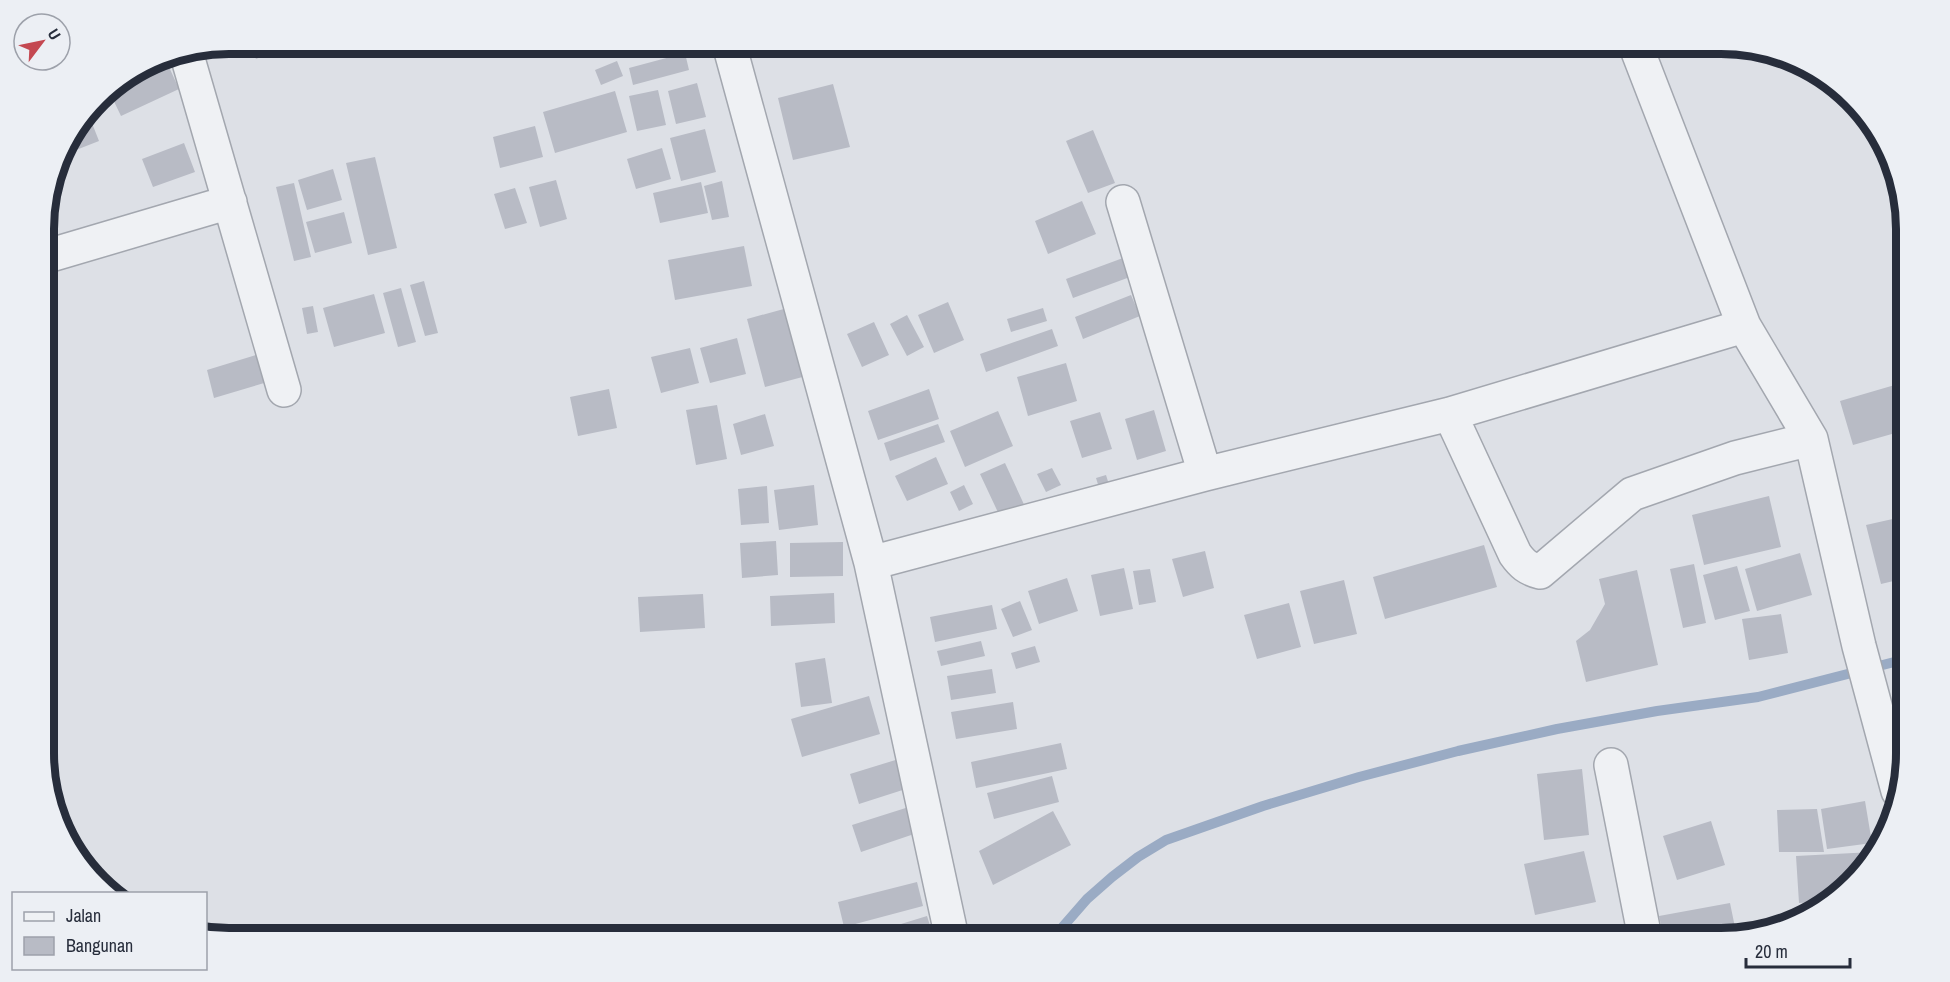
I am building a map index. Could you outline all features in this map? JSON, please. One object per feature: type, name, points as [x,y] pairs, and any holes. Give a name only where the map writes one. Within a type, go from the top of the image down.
[{"type":"street","points":[[732,54],[871,563],[950,928]]},
{"type":"street","points":[[1639,54],[1744,326],[1811,439],[1859,646],[1895,770]]},
{"type":"street","points":[[188,59],[284,390]]},
{"type":"street","points":[[54,254],[230,202]]},
{"type":"street","points":[[1123,202],[1205,474]]},
{"type":"street","points":[[871,563],[1205,474],[1450,414],[1744,326]]},
{"type":"street","points":[[1450,414],[1515,554],[1530,569],[1540,572],[1632,494],[1735,458],[1811,439]]},
{"type":"street","points":[[1611,765],[1643,928]]},
{"type":"building","points":[[254,54],[268,54],[256,59]]},
{"type":"building","points":[[685,54],[689,70],[633,85],[629,68]]},
{"type":"building","points":[[617,61],[623,76],[601,85],[595,70]]},
{"type":"building","points":[[168,65],[179,89],[121,116],[113,98],[141,77]]},
{"type":"building","points":[[697,83],[706,117],[676,124],[668,91]]},
{"type":"building","points":[[833,84],[850,147],[793,160],[778,98]]},
{"type":"building","points":[[658,90],[666,125],[637,131],[629,96]]},
{"type":"building","points":[[615,91],[627,132],[555,153],[543,112]]},
{"type":"building","points":[[91,121],[99,141],[76,150],[74,147]]},
{"type":"building","points":[[535,126],[543,157],[500,168],[493,137]]},
{"type":"building","points":[[705,129],[716,172],[681,181],[670,138]]},
{"type":"building","points":[[1093,130],[1115,183],[1088,193],[1066,141]]},
{"type":"building","points":[[184,143],[195,172],[153,187],[142,159]]},
{"type":"building","points":[[662,148],[671,179],[636,189],[627,159]]},
{"type":"building","points":[[375,157],[397,248],[368,255],[346,163]]},
{"type":"building","points":[[333,169],[342,200],[307,210],[298,180]]},
{"type":"building","points":[[556,180],[567,219],[540,227],[529,187]]},
{"type":"building","points":[[722,181],[729,217],[712,220],[704,186]]},
{"type":"building","points":[[701,182],[708,213],[660,223],[653,193]]},
{"type":"building","points":[[294,183],[311,257],[294,261],[276,187]]},
{"type":"building","points":[[515,188],[527,223],[505,229],[494,194]]},
{"type":"building","points":[[1082,201],[1096,234],[1048,254],[1035,221]]},
{"type":"building","points":[[344,212],[352,243],[315,253],[306,222]]},
{"type":"building","points":[[744,246],[752,286],[675,300],[668,260]]},
{"type":"building","points":[[1123,258],[1130,277],[1073,298],[1066,279]]},
{"type":"building","points":[[424,281],[438,333],[425,336],[410,285]]},
{"type":"building","points":[[401,288],[416,342],[398,347],[383,293]]},
{"type":"building","points":[[374,294],[385,333],[334,347],[323,308]]},
{"type":"building","points":[[1131,295],[1140,316],[1083,339],[1075,317]]},
{"type":"building","points":[[948,302],[964,340],[934,353],[918,315]]},
{"type":"building","points":[[313,306],[318,332],[307,334],[302,308]]},
{"type":"building","points":[[791,307],[810,375],[765,387],[747,319]]},
{"type":"building","points":[[1043,308],[1047,321],[1011,332],[1007,319]]},
{"type":"building","points":[[907,315],[924,347],[907,356],[890,324]]},
{"type":"building","points":[[874,322],[889,355],[862,367],[847,334]]},
{"type":"building","points":[[1052,329],[1058,346],[986,372],[980,354]]},
{"type":"building","points":[[737,338],[746,374],[710,383],[700,348]]},
{"type":"building","points":[[690,348],[699,383],[661,393],[651,357]]},
{"type":"building","points":[[272,350],[281,378],[214,398],[207,370]]},
{"type":"building","points":[[1066,363],[1077,401],[1028,416],[1017,377]]},
{"type":"building","points":[[1896,385],[1896,433],[1853,445],[1840,401]]},
{"type":"building","points":[[609,389],[617,428],[578,436],[570,397]]},
{"type":"building","points":[[929,389],[939,419],[878,440],[868,411]]},
{"type":"building","points":[[717,405],[727,459],[696,465],[686,410]]},
{"type":"building","points":[[1154,410],[1166,451],[1137,460],[1125,419]]},
{"type":"building","points":[[998,411],[1013,446],[965,467],[950,431]]},
{"type":"building","points":[[1100,412],[1112,449],[1082,458],[1070,421]]},
{"type":"building","points":[[765,414],[774,446],[741,455],[733,424]]},
{"type":"building","points":[[938,424],[945,442],[890,461],[884,443]]},
{"type":"building","points":[[936,457],[948,484],[907,501],[895,476]]},
{"type":"building","points":[[1005,463],[1027,511],[1003,523],[980,474]]},
{"type":"building","points":[[1052,468],[1061,485],[1046,492],[1037,474]]},
{"type":"building","points":[[1106,475],[1111,491],[1101,494],[1096,478]]},
{"type":"building","points":[[814,485],[818,525],[779,530],[774,490]]},
{"type":"building","points":[[964,485],[973,504],[959,511],[950,492]]},
{"type":"building","points":[[767,486],[769,523],[741,525],[738,489]]},
{"type":"building","points":[[1769,496],[1781,547],[1704,565],[1692,515]]},
{"type":"building","points":[[1896,518],[1896,580],[1881,584],[1866,525]]},
{"type":"building","points":[[776,541],[778,575],[742,578],[740,543]]},
{"type":"building","points":[[843,542],[843,576],[790,577],[790,543]]},
{"type":"building","points":[[1484,545],[1497,587],[1385,619],[1373,577]]},
{"type":"building","points":[[1205,551],[1214,588],[1183,597],[1172,559]]},
{"type":"building","points":[[1800,553],[1812,595],[1757,611],[1745,569]]},
{"type":"building","points":[[1694,564],[1706,623],[1683,628],[1670,569]]},
{"type":"building","points":[[1737,566],[1750,611],[1715,620],[1703,575]]},
{"type":"building","points":[[1124,568],[1133,609],[1100,616],[1091,575]]},
{"type":"building","points":[[1150,569],[1156,602],[1139,605],[1133,571]]},
{"type":"building","points":[[1637,570],[1658,665],[1586,682],[1576,641],[1590,630],[1605,604],[1599,579]]},
{"type":"building","points":[[1067,578],[1078,611],[1039,624],[1028,591]]},
{"type":"building","points":[[1344,580],[1357,634],[1314,644],[1300,591]]},
{"type":"building","points":[[834,593],[835,623],[771,626],[770,596]]},
{"type":"building","points":[[703,594],[705,628],[640,632],[638,597]]},
{"type":"building","points":[[1020,601],[1032,630],[1013,637],[1001,609]]},
{"type":"building","points":[[1289,603],[1301,647],[1257,659],[1244,615]]},
{"type":"building","points":[[992,605],[997,629],[935,642],[930,617]]},
{"type":"building","points":[[1781,614],[1788,653],[1749,660],[1742,619]]},
{"type":"building","points":[[981,641],[985,656],[941,666],[937,651]]},
{"type":"building","points":[[1035,646],[1040,662],[1016,669],[1011,653]]},
{"type":"building","points":[[825,658],[832,703],[801,707],[795,663]]},
{"type":"building","points":[[992,669],[996,693],[951,700],[947,676]]},
{"type":"building","points":[[869,696],[880,734],[802,757],[791,719]]},
{"type":"building","points":[[1013,702],[1017,729],[956,739],[951,712]]},
{"type":"building","points":[[1061,743],[1067,769],[976,788],[971,762]]},
{"type":"building","points":[[902,758],[912,787],[859,804],[850,774]]},
{"type":"building","points":[[1582,769],[1589,835],[1544,840],[1537,774]]},
{"type":"building","points":[[1052,776],[1059,802],[994,819],[987,793]]},
{"type":"building","points":[[1865,801],[1871,843],[1827,849],[1821,809]]},
{"type":"building","points":[[912,806],[920,832],[861,852],[852,825]]},
{"type":"building","points":[[1817,809],[1824,852],[1779,852],[1777,810]]},
{"type":"building","points":[[1053,811],[1071,845],[993,885],[979,851]]},
{"type":"building","points":[[1711,821],[1725,865],[1677,880],[1663,836]]},
{"type":"building","points":[[1584,851],[1596,902],[1535,915],[1524,864]]},
{"type":"building","points":[[1865,852],[1836,885],[1818,899],[1813,902],[1799,903],[1796,856]]},
{"type":"building","points":[[917,882],[923,906],[844,927],[838,902]]},
{"type":"building","points":[[1730,903],[1735,928],[1662,928],[1659,916]]},
{"type":"building","points":[[927,916],[931,928],[888,928]]},
{"type":"waterway","points":[[1062,928],[1087,899],[1112,877],[1138,857],[1166,840],[1263,806],[1359,777],[1458,751],[1557,729],[1657,711],[1758,697],[1896,662]]}]
